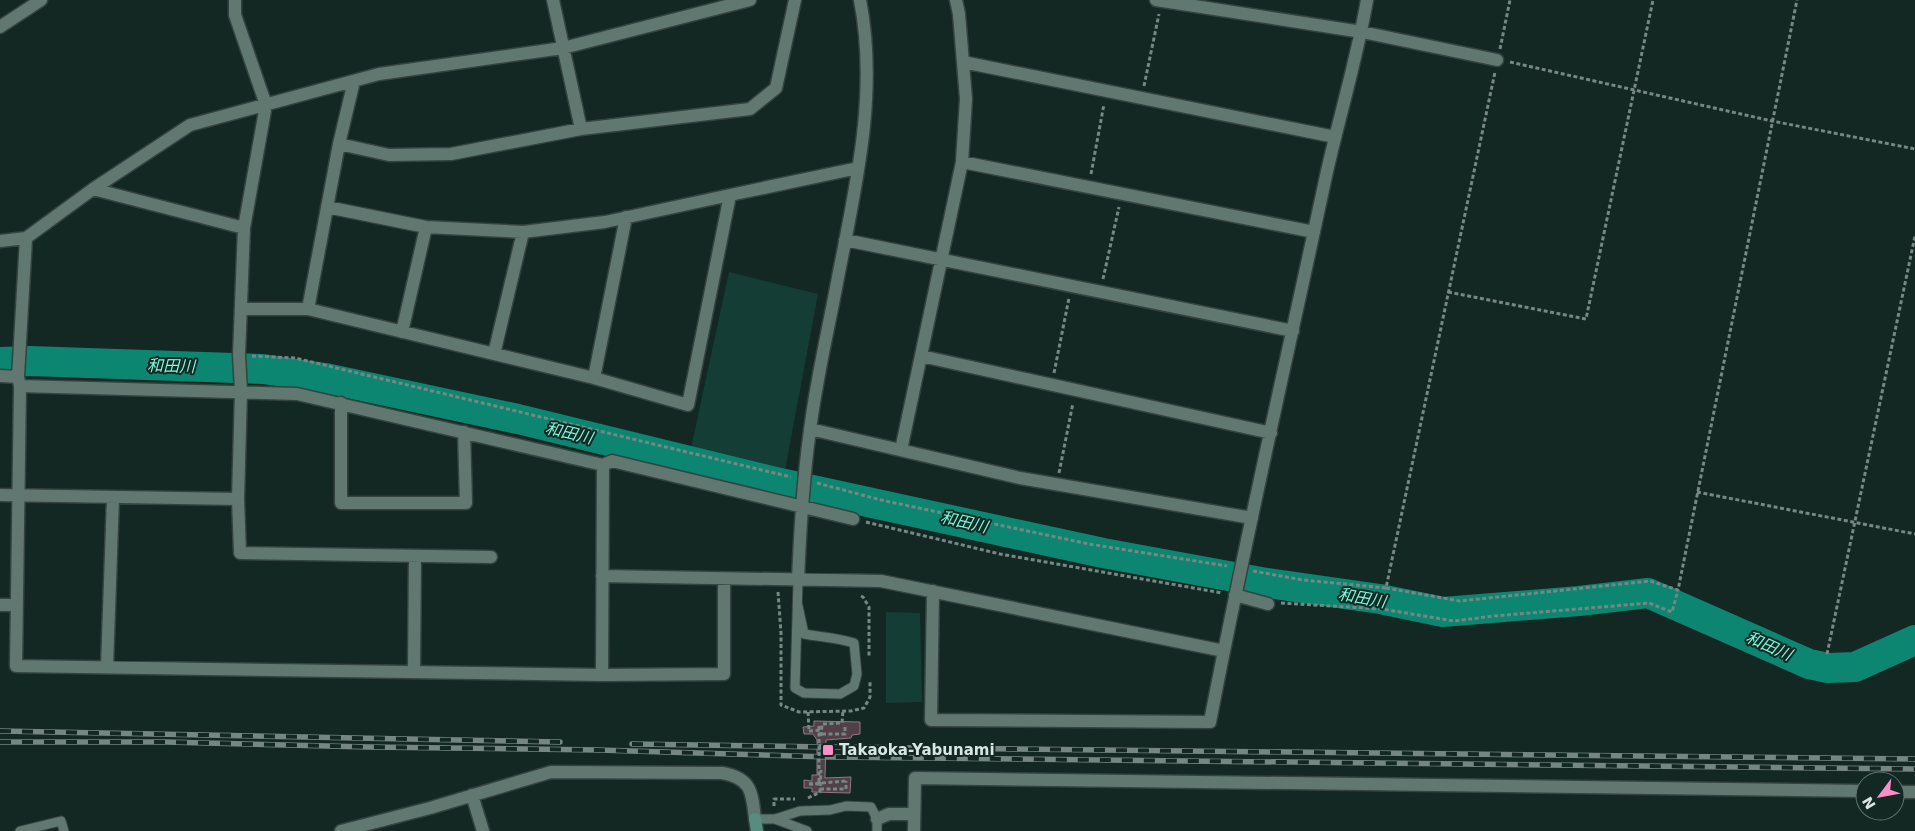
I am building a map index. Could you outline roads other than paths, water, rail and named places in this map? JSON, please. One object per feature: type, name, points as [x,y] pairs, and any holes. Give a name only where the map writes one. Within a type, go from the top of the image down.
[{"type":"street","points":[[0,27],[41,0]]},
{"type":"street","points":[[236,0],[235,15],[266,105],[244,228],[239,355],[238,499],[240,553],[491,557]]},
{"type":"street","points":[[553,0],[580,129]]},
{"type":"street","points":[[0,241],[26,238],[93,189],[190,125],[379,74],[563,48],[750,0]]},
{"type":"street","points":[[339,144],[389,155],[451,154],[580,129],[750,109],[776,88],[796,0]]},
{"type":"street","points":[[798,581],[802,506],[810,429],[863,136],[867,74],[865,28],[860,0]]},
{"type":"street","points":[[901,450],[962,162],[966,99],[959,14],[956,0]]},
{"type":"street","points":[[933,592],[931,720],[1210,722],[1314,232],[1335,137],[1362,32],[1367,0]]},
{"type":"street","points":[[1159,1],[1362,32],[1498,60]]},
{"type":"street","points":[[963,62],[1335,137]]},
{"type":"street","points":[[308,310],[339,144],[354,81]]},
{"type":"street","points":[[962,162],[1314,232]]},
{"type":"street","points":[[327,206],[426,227],[523,232],[605,222],[858,168]]},
{"type":"street","points":[[93,189],[244,228]]},
{"type":"street","points":[[240,309],[308,310],[594,378],[688,405],[730,195]]},
{"type":"street","points":[[594,378],[626,217]]},
{"type":"street","points":[[402,332],[426,227]]},
{"type":"street","points":[[494,354],[523,232]]},
{"type":"street","points":[[26,238],[19,380],[16,666],[602,675],[724,674],[724,580]]},
{"type":"street","points":[[845,240],[1293,331]]},
{"type":"street","points":[[921,356],[1271,433]]},
{"type":"street","points":[[0,376],[19,380],[240,385],[297,394],[603,465],[612,461],[853,519]]},
{"type":"street","points":[[342,403],[341,503],[466,503],[464,432]]},
{"type":"street","points":[[810,429],[1020,478],[1252,518]]},
{"type":"street","points":[[602,675],[603,465]]},
{"type":"street","points":[[0,495],[238,499]]},
{"type":"street","points":[[107,667],[113,497]]},
{"type":"street","points":[[414,672],[415,556]]},
{"type":"street","points":[[602,576],[724,580],[881,581],[1224,651]]},
{"type":"street","points":[[1236,594],[1268,604]]},
{"type":"street","points":[[0,605],[16,605]]},
{"type":"street","points":[[341,831],[472,796],[551,772],[722,773],[736,775],[747,784],[752,796],[756,825]]},
{"type":"street","points":[[914,831],[915,778],[1855,791]]},
{"type":"street","points":[[472,796],[483,831]]},
{"type":"street","points":[[877,825],[889,814],[914,814]]},
{"type":"lane","points":[[798,581],[796,688],[804,693],[840,694],[854,686],[857,674],[854,643],[826,635],[804,634],[798,606]]},
{"type":"lane","points":[[756,825],[800,811],[830,810],[846,806],[871,807],[877,825]]},
{"type":"lane","points":[[775,820],[807,831]]},
{"type":"lane","points":[[20,831],[61,821],[64,831]]},
{"type":"waterway","name":"和田川","points":[[0,362],[30,361],[263,369],[325,378],[518,419],[780,483],[1103,553],[1261,582],[1380,599],[1443,612],[1579,601],[1648,593],[1809,664],[1828,668],[1855,667],[1915,640]]},
{"type":"railway","points":[[0,731],[560,742]]},
{"type":"railway","points":[[0,742],[166,742],[598,750],[829,757],[1915,769]]},
{"type":"railway","points":[[632,744],[1915,759]]},
{"type":"place","name":"Takaoka-Yabunami","points":[[828,750]]}]
